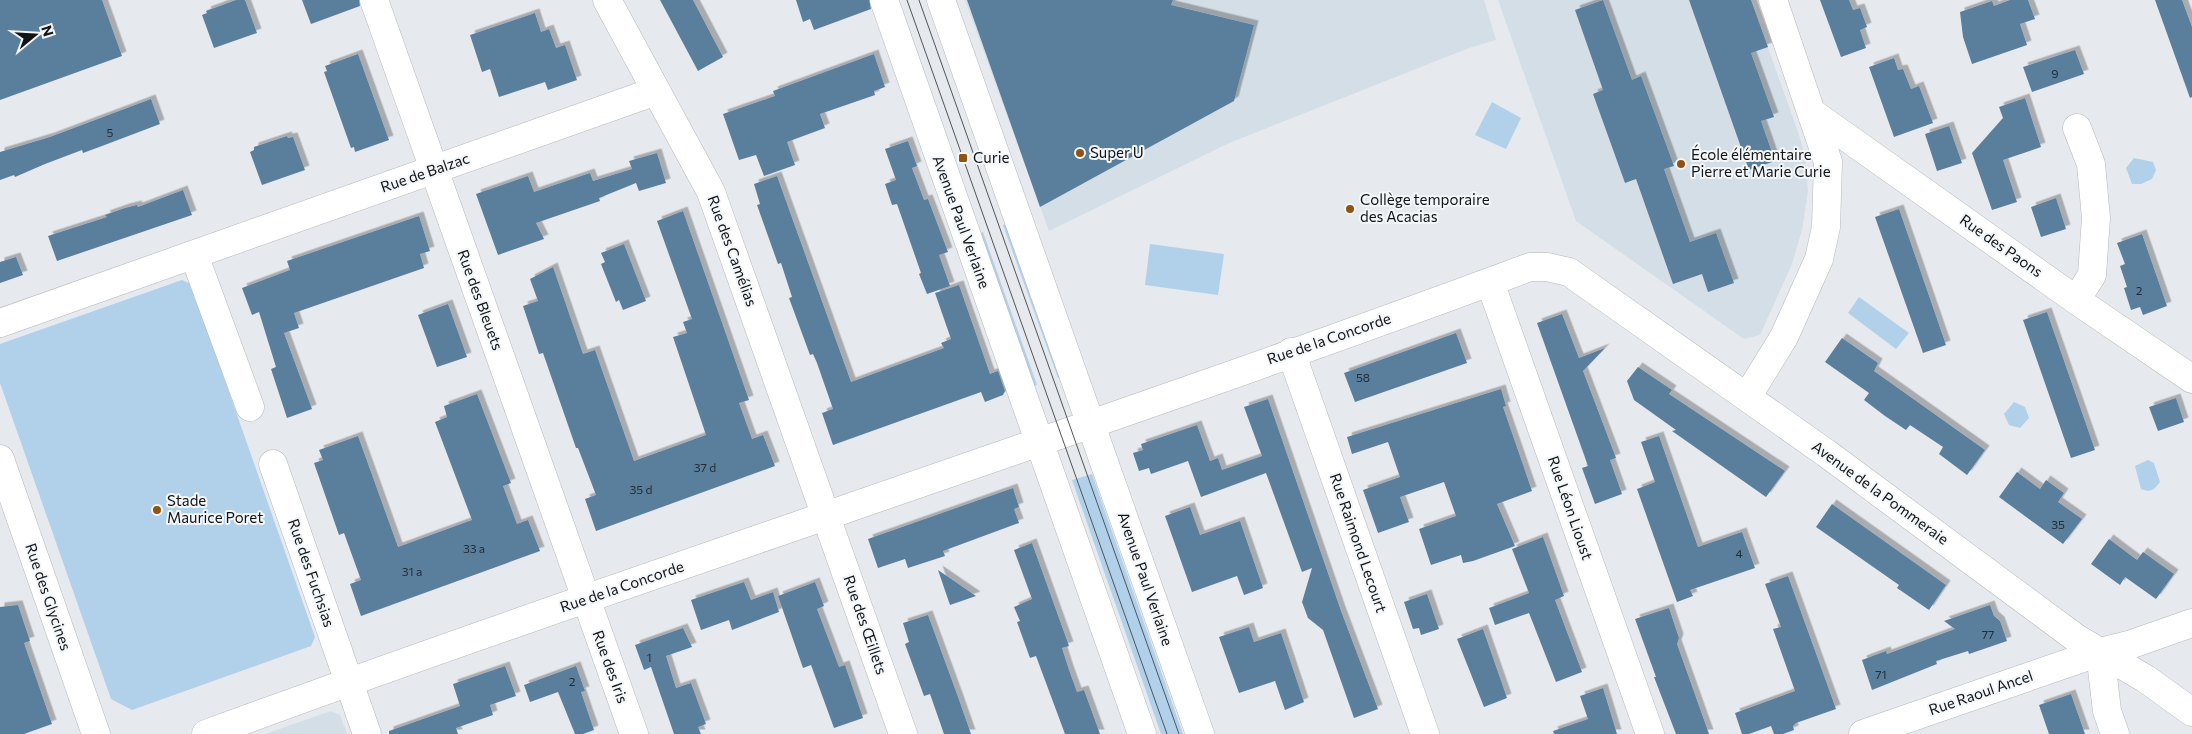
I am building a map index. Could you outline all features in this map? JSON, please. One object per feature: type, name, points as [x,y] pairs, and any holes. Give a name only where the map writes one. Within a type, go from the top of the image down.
[{"type":"street","name":"Rue des Bleuets","points":[[374,0],[586,600]]},
{"type":"street","name":"Rue des Camélias","points":[[607,0],[711,192],[826,516]]},
{"type":"street","name":"Avenue Paul Verlaine","points":[[884,0],[1142,734]]},
{"type":"street","name":"Avenue Paul Verlaine","points":[[941,0],[1200,734]]},
{"type":"street","points":[[1747,397],[1784,337],[1819,259],[1826,227],[1828,162],[1773,0]]},
{"type":"street","name":"Rue de Balzac","points":[[0,323],[656,91]]},
{"type":"street","name":"Rue des Paons","points":[[1812,112],[2076,300],[2192,378]]},
{"type":"street","points":[[2076,300],[2092,276],[2096,218],[2091,164],[2077,128]]},
{"type":"street","points":[[194,255],[250,407]]},
{"type":"street","name":"Rue de la Concorde","points":[[1090,425],[1530,267],[1547,267],[1569,272]]},
{"type":"street","name":"Avenue de la Pommeraie","points":[[1569,272],[1747,397],[2076,638],[2146,679],[2192,712]]},
{"type":"street","name":"Rue Léon Lioust","points":[[1490,282],[1650,734]]},
{"type":"street","name":"Rue Raimond Lecourt","points":[[1292,352],[1424,734]]},
{"type":"street","points":[[1039,443],[1090,425]]},
{"type":"street","name":"Rue de la Concorde","points":[[206,734],[349,682],[1039,443]]},
{"type":"street","name":"Rue des Glycines","points":[[0,459],[96,734]]},
{"type":"street","name":"Rue des Fuchsias","points":[[272,464],[367,734]]},
{"type":"street","name":"Rue des Œillets","points":[[826,516],[904,734]]},
{"type":"street","name":"Rue des Iris","points":[[586,600],[634,734]]},
{"type":"street","name":"Rue Raoul Ancel","points":[[1870,733],[2100,652],[2132,644],[2192,623]]},
{"type":"street","points":[[2100,652],[2107,711],[2115,734]]},
{"type":"shaded area","points":[[965,0],[1484,0],[1496,40],[1469,48],[1229,143],[1049,231]]},
{"type":"shaded area","name":"École élémentaire Pierre et Marie Curie","points":[[1498,0],[1751,0],[1805,155],[1808,191],[1802,230],[1792,264],[1760,335],[1744,339],[1576,221]]},
{"type":"shaded area","points":[[1492,102],[1521,118],[1506,149],[1475,135]]},
{"type":"shaded area","points":[[2134,158],[2153,162],[2156,170],[2152,179],[2141,184],[2132,184],[2126,168]]},
{"type":"shaded area","points":[[1013,221],[1067,375],[1058,378],[1003,225]]},
{"type":"shaded area","points":[[983,232],[1037,385],[1027,389],[973,236]]},
{"type":"shaded area","points":[[1150,244],[1224,254],[1218,295],[1145,285]]},
{"type":"shaded area","name":"Stade Maurice Poret","points":[[182,280],[191,284],[315,637],[311,646],[132,710],[111,699],[0,383],[0,344]]},
{"type":"shaded area","points":[[1859,297],[1909,333],[1896,349],[1848,313]]},
{"type":"shaded area","points":[[2014,402],[2025,407],[2029,418],[2020,428],[2009,425],[2004,414]]},
{"type":"shaded area","points":[[2148,460],[2154,463],[2160,482],[2150,491],[2141,489],[2135,466]]},
{"type":"shaded area","points":[[1092,474],[1183,734],[1161,734],[1072,480]]},
{"type":"shaded area","points":[[331,711],[340,715],[347,734],[265,734]]},
{"type":"building","points":[[0,0],[102,0],[122,56],[0,100]]},
{"type":"building","points":[[236,0],[245,0],[257,33],[214,48],[202,15],[207,13],[206,11]]},
{"type":"building","points":[[302,0],[359,0],[360,6],[311,24]]},
{"type":"building","points":[[660,0],[693,0],[723,57],[698,71]]},
{"type":"building","points":[[796,0],[869,0],[871,9],[814,30],[810,19],[803,22]]},
{"type":"building","name":"Super U","points":[[967,0],[1173,0],[1171,5],[1254,25],[1234,101],[1040,207]]},
{"type":"building","points":[[1603,0],[1632,80],[1641,76],[1674,166],[1664,169],[1690,242],[1716,233],[1734,283],[1708,292],[1702,274],[1673,284],[1636,179],[1625,183],[1593,94],[1603,90],[1575,10]]},
{"type":"building","points":[[1689,0],[1751,0],[1768,47],[1751,53],[1774,117],[1761,121],[1775,161],[1749,170]]},
{"type":"building","points":[[1820,0],[1849,0],[1853,10],[1860,8],[1867,27],[1860,30],[1866,48],[1841,57]]},
{"type":"building","points":[[2010,0],[2028,0],[2035,19],[2020,24],[2027,45],[1972,64],[1963,37],[1960,12],[1992,1],[1994,6]]},
{"type":"building","points":[[2155,0],[2182,0],[2192,27],[2192,97],[2190,98]]},
{"type":"building","points":[[535,13],[541,32],[549,29],[556,48],[565,45],[577,80],[548,90],[545,82],[499,97],[490,69],[482,72],[470,35]]},
{"type":"building","points":[[2075,50],[2084,74],[2032,92],[2023,67]]},
{"type":"building","points":[[358,54],[389,140],[355,152],[354,147],[351,148],[324,72],[327,71],[325,66]]},
{"type":"building","points":[[874,54],[885,87],[874,91],[875,95],[820,114],[825,128],[787,142],[795,165],[764,176],[756,155],[739,160],[723,114],[775,96],[773,91]]},
{"type":"building","points":[[1894,58],[1898,70],[1903,69],[1911,89],[1919,86],[1933,123],[1894,137],[1869,67]]},
{"type":"building","points":[[2025,98],[2041,147],[2003,160],[2017,202],[1992,210],[1972,153],[2003,118],[1999,107]]},
{"type":"building","points":[[151,99],[160,124],[83,153],[82,150],[15,177],[14,175],[0,180],[0,152],[50,137]]},
{"type":"building","points":[[1949,126],[1962,163],[1937,171],[1925,134]]},
{"type":"building","points":[[287,136],[288,138],[293,137],[305,170],[262,185],[250,152],[254,150],[254,147]]},
{"type":"building","points":[[908,141],[917,166],[912,168],[924,200],[928,199],[948,252],[939,255],[950,286],[927,294],[897,204],[892,205],[885,184],[896,180],[885,149]]},
{"type":"building","points":[[657,153],[666,183],[639,191],[636,183],[599,198],[600,201],[536,223],[544,239],[498,255],[476,194],[528,176],[534,192],[590,173],[593,181],[632,169],[629,161]]},
{"type":"building","points":[[777,176],[851,382],[944,348],[941,343],[951,339],[935,293],[959,285],[990,374],[998,371],[1005,391],[1003,395],[985,402],[981,392],[833,445],[822,413],[833,409],[817,363],[813,354],[810,355],[789,298],[792,297],[781,263],[778,264],[757,205],[760,204],[754,184]]},
{"type":"building","points":[[183,190],[192,215],[57,261],[48,236],[107,217],[105,215],[125,208],[137,205],[138,207]]},
{"type":"building","points":[[2056,198],[2066,229],[2041,237],[2031,207]]},
{"type":"building","points":[[1899,209],[1946,345],[1923,353],[1875,217]]},
{"type":"building","points":[[683,211],[749,400],[739,403],[752,439],[763,435],[775,466],[596,531],[585,499],[596,495],[578,448],[576,448],[543,353],[539,354],[523,306],[538,301],[530,279],[553,267],[583,354],[595,350],[634,461],[706,435],[673,337],[687,333],[683,322],[692,319],[657,221]]},
{"type":"building","points":[[419,216],[430,251],[420,254],[424,268],[294,313],[299,328],[284,333],[312,409],[287,418],[271,369],[276,367],[259,312],[252,315],[242,288],[290,270],[287,261]]},
{"type":"building","points":[[2142,234],[2167,306],[2143,315],[2140,307],[2131,310],[2124,288],[2127,287],[2120,266],[2125,264],[2117,243]]},
{"type":"building","points":[[624,244],[646,301],[623,310],[619,300],[616,302],[601,264],[605,262],[601,253]]},
{"type":"building","points":[[16,257],[23,275],[0,283],[0,262]]},
{"type":"building","points":[[448,304],[467,357],[437,367],[418,315]]},
{"type":"building","points":[[2047,312],[2095,450],[2071,458],[2023,320]]},
{"type":"building","points":[[1562,314],[1579,358],[1605,348],[1583,371],[1616,458],[1610,460],[1622,494],[1595,504],[1582,468],[1588,466],[1537,323]]},
{"type":"building","points":[[1456,333],[1467,363],[1355,402],[1344,373]]},
{"type":"building","points":[[1842,338],[1878,363],[1874,371],[1985,450],[1967,475],[1939,454],[1943,447],[1910,425],[1906,430],[1885,416],[1864,400],[1869,393],[1825,362]]},
{"type":"building","points":[[1638,367],[1672,390],[1669,394],[1785,471],[1766,497],[1672,431],[1676,430],[1634,400],[1627,381]]},
{"type":"building","points":[[1501,389],[1506,406],[1503,407],[1532,491],[1497,504],[1515,546],[1473,561],[1463,563],[1461,555],[1431,565],[1419,529],[1456,516],[1444,482],[1400,497],[1409,522],[1378,533],[1363,490],[1400,477],[1388,442],[1352,454],[1347,437]]},
{"type":"building","points":[[477,394],[511,483],[503,486],[517,524],[528,520],[540,551],[361,616],[350,584],[361,580],[344,533],[339,535],[314,463],[323,460],[319,450],[358,436],[398,547],[472,520],[435,422],[447,417],[444,406]]},
{"type":"building","points":[[2176,398],[2184,422],[2158,431],[2149,407]]},
{"type":"building","points":[[1268,399],[1341,611],[1378,709],[1354,718],[1323,630],[1308,618],[1302,602],[1312,568],[1302,572],[1266,473],[1201,497],[1188,461],[1151,474],[1149,468],[1139,471],[1133,453],[1143,450],[1141,444],[1197,425],[1210,461],[1218,458],[1222,470],[1262,456],[1244,407]]},
{"type":"building","points":[[1659,436],[1698,547],[1742,532],[1755,568],[1690,590],[1693,596],[1677,602],[1637,489],[1655,482],[1641,442]]},
{"type":"building","points":[[2017,472],[2040,489],[2046,480],[2064,493],[2058,502],[2082,519],[2063,544],[1999,497]]},
{"type":"building","points":[[1013,488],[1019,507],[1014,509],[1019,523],[943,551],[945,556],[908,568],[905,559],[878,568],[868,539]]},
{"type":"building","points":[[1832,504],[1946,585],[1929,610],[1897,588],[1899,585],[1816,527]]},
{"type":"building","points":[[1190,507],[1200,535],[1240,521],[1263,588],[1244,595],[1237,576],[1192,592],[1165,516]]},
{"type":"building","points":[[1543,537],[1564,596],[1555,600],[1582,672],[1556,682],[1529,613],[1495,625],[1489,608],[1529,593],[1512,549]]},
{"type":"building","points":[[2109,539],[2137,560],[2143,552],[2174,574],[2156,599],[2125,577],[2120,585],[2091,564]]},
{"type":"building","points":[[1032,543],[1069,646],[1062,648],[1069,670],[1077,692],[1084,690],[1100,734],[1065,734],[1036,656],[1030,658],[1017,622],[1020,621],[1014,607],[1032,599],[1014,550]]},
{"type":"building","points":[[938,570],[976,596],[950,605]]},
{"type":"building","points":[[1788,576],[1836,709],[1796,723],[1793,726],[1794,730],[1783,734],[1774,734],[1771,726],[1749,734],[1742,734],[1735,713],[1795,691],[1773,629],[1781,627],[1765,584]]},
{"type":"building","points":[[744,582],[751,600],[773,592],[779,612],[732,630],[729,620],[701,630],[691,600]]},
{"type":"building","points":[[815,582],[824,606],[817,609],[839,667],[845,665],[863,718],[834,728],[811,665],[803,668],[778,596]]},
{"type":"building","points":[[1427,594],[1439,629],[1421,635],[1419,628],[1413,629],[1404,602]]},
{"type":"building","points":[[18,605],[30,641],[24,643],[52,724],[24,734],[0,734],[0,607]]},
{"type":"building","points":[[1990,605],[1994,616],[2000,621],[2007,641],[1969,654],[1968,651],[1936,661],[1937,664],[1872,690],[1862,660],[1886,651],[1887,654],[1955,629],[1944,621]]},
{"type":"building","points":[[1669,608],[1679,638],[1677,644],[1709,734],[1676,734],[1654,677],[1656,677],[1635,619]]},
{"type":"building","points":[[928,615],[971,734],[944,734],[930,694],[924,696],[905,644],[909,642],[903,623]]},
{"type":"building","points":[[1249,627],[1254,642],[1281,633],[1304,702],[1285,710],[1275,681],[1239,693],[1219,637]]},
{"type":"building","points":[[683,628],[692,647],[666,656],[676,688],[691,683],[706,724],[698,727],[701,734],[674,734],[651,667],[644,670],[635,645]]},
{"type":"building","points":[[1483,629],[1507,698],[1484,707],[1457,639]]},
{"type":"building","points":[[505,666],[516,696],[490,705],[493,715],[456,728],[458,734],[389,734],[389,731],[460,706],[453,684]]},
{"type":"building","points":[[576,666],[585,691],[581,692],[594,730],[583,734],[575,734],[558,692],[530,702],[524,685]]},
{"type":"building","points":[[1603,688],[1617,734],[1554,734],[1553,731],[1588,719],[1580,696]]},
{"type":"building","points":[[2071,694],[2085,734],[2049,734],[2039,705]]},
{"type":"tram line","points":[[907,0],[1167,734]]},
{"type":"tram line","points":[[919,0],[1179,734]]},
{"type":"place","name":"Super U","points":[[1080,153]]},
{"type":"place","name":"Curie","points":[[963,158]]},
{"type":"place","name":"École élémentaire Pierre et Marie Curie","points":[[1681,164]]},
{"type":"place","name":"Collège temporaire des Acacias","points":[[1350,209]]},
{"type":"place","name":"Stade Maurice Poret","points":[[157,510]]}]
